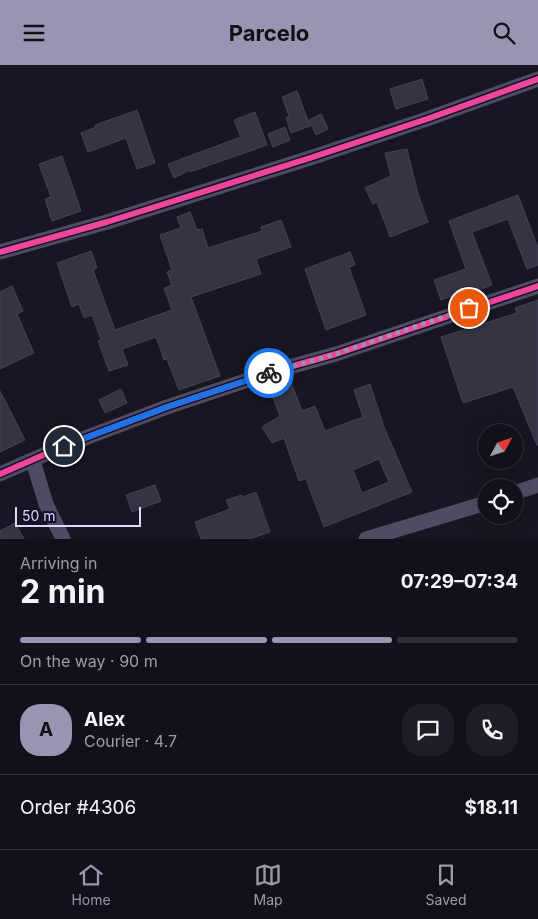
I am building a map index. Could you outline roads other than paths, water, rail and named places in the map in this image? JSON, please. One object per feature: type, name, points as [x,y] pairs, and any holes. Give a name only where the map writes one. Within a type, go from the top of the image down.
[{"type":"street","points":[[0,252],[107,222],[283,167],[427,119],[538,79]]},
{"type":"street","points":[[0,474],[64,446],[167,407],[275,371],[336,354],[538,285]]},
{"type":"street","points":[[33,461],[46,504],[63,539]]},
{"type":"street","points":[[523,490],[538,485]]},
{"type":"street","points":[[366,539],[478,505]]}]
